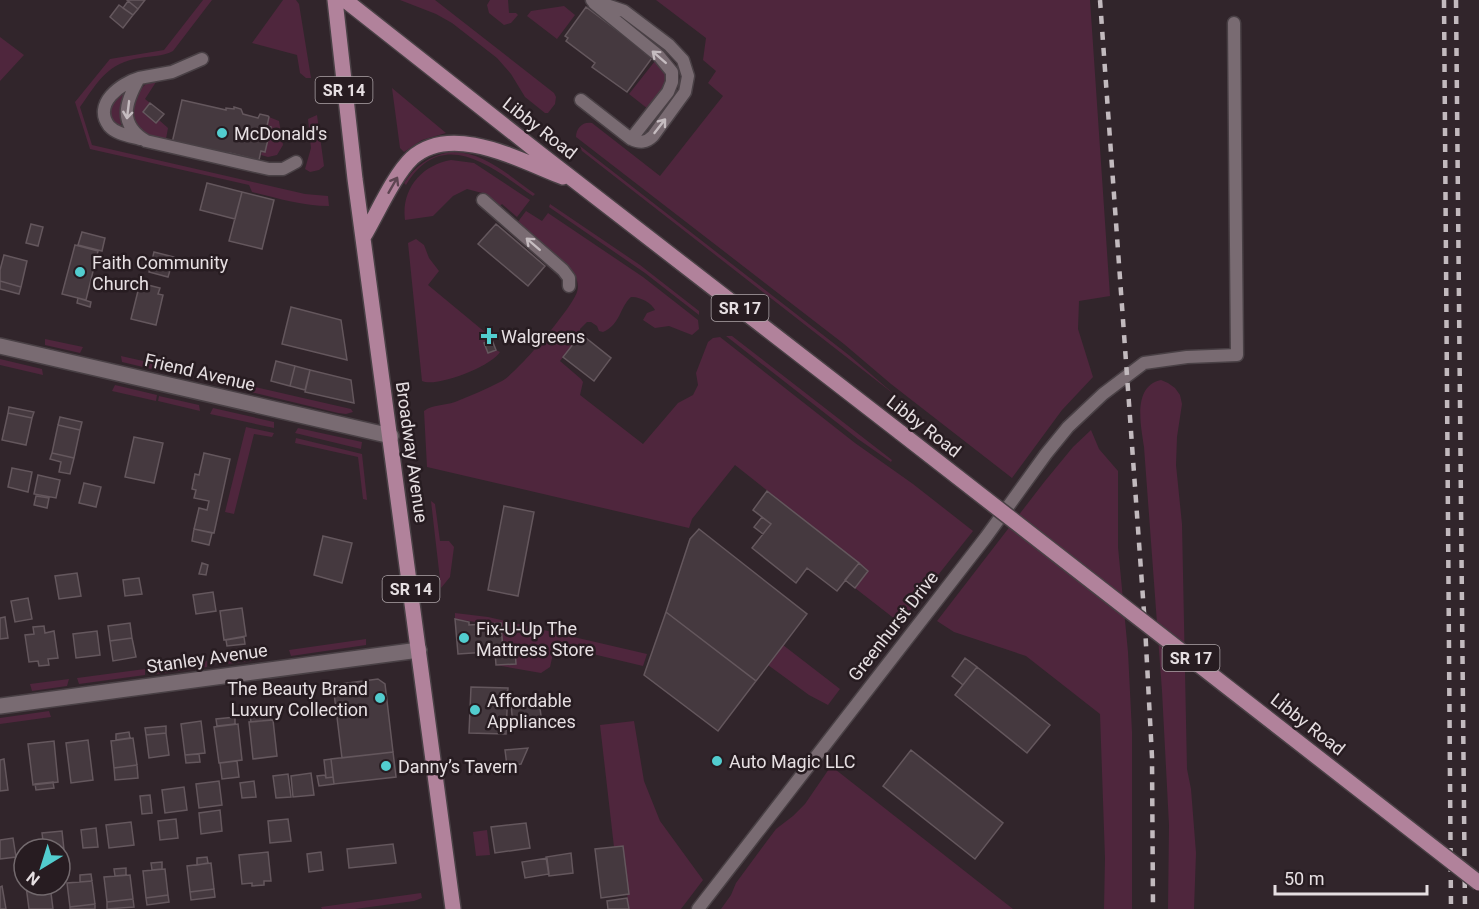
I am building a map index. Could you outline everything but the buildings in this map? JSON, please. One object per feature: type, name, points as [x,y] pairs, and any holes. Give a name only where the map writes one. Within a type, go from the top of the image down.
[{"type":"main road","name":"Broadway Avenue","points":[[334,0],[348,121],[419,650],[449,908]]},
{"type":"main road","name":"Libby Road","points":[[345,0],[1479,883]]},
{"type":"main road","points":[[364,236],[407,164],[419,153],[440,144],[456,142],[473,144],[580,183]]},
{"type":"street","name":"Friend Avenue","points":[[0,346],[391,436]]},
{"type":"street","name":"Stanley Avenue","points":[[0,706],[419,650]]},
{"type":"lane","points":[[581,100],[631,139],[668,92],[672,82],[672,72],[659,56],[592,0]]},
{"type":"lane","name":"Greenhurst Drive","points":[[698,909],[986,537],[1046,453],[1085,410],[1126,375],[1144,363],[1187,357],[1237,355],[1234,23]]},
{"type":"lane","points":[[202,59],[172,72],[125,83],[107,102],[104,114],[109,126],[115,131],[146,141],[269,169],[283,169],[296,162]]},
{"type":"lane","points":[[139,78],[131,95],[126,117],[131,129],[146,141]]},
{"type":"lane","points":[[483,200],[563,270],[569,278],[569,286]]},
{"type":"shaded area","points":[[203,0],[212,0],[173,51],[119,64],[98,82],[80,107],[92,145],[305,194],[328,196],[329,206],[280,199],[252,192],[249,185],[90,149],[75,102],[110,59],[164,50]]},
{"type":"shaded area","points":[[283,0],[296,0],[299,4],[311,78],[306,78],[300,73],[297,55],[252,43]]},
{"type":"shaded area","points":[[400,0],[435,0],[554,93],[555,104],[548,113],[545,113],[525,97],[511,74],[497,58],[452,23]]},
{"type":"shaded area","points":[[490,0],[508,0],[509,13],[518,15],[511,23],[504,25],[489,13],[487,5]]},
{"type":"shaded area","points":[[656,0],[1090,0],[1110,296],[1079,301],[1078,329],[1093,377],[1062,410],[1012,478],[891,384],[844,344],[576,137],[581,126],[592,123],[660,176],[723,96],[708,83],[716,71],[703,60],[706,38]]},
{"type":"shaded area","points":[[564,6],[575,15],[557,39],[527,16],[531,11]]},
{"type":"shaded area","points":[[0,37],[24,55],[0,81]]},
{"type":"shaded area","points":[[655,61],[662,67],[666,79],[662,91],[648,109],[629,94]]},
{"type":"shaded area","points":[[150,81],[156,82],[145,99],[150,103],[143,112],[156,123],[159,120],[168,128],[166,139],[142,132],[133,118],[134,104],[140,90]]},
{"type":"shaded area","points":[[392,88],[446,133],[422,140],[404,152],[400,148]]},
{"type":"shaded area","points":[[126,90],[121,112],[121,128],[112,118],[110,108],[116,98]]},
{"type":"shaded area","points":[[317,115],[324,166],[310,172],[305,169],[311,148],[308,119]]},
{"type":"shaded area","points":[[269,117],[279,121],[283,145],[277,155],[268,157],[261,155],[271,127],[267,126]]},
{"type":"shaded area","points":[[580,146],[850,356],[895,395],[582,151]]},
{"type":"shaded area","points":[[450,152],[462,152],[485,160],[535,194],[533,196],[485,165],[469,158],[452,155],[436,157],[420,167],[406,185],[404,183],[423,163],[436,156]]},
{"type":"shaded area","points":[[451,160],[474,163],[530,200],[517,217],[502,204],[499,207],[482,193],[467,189],[453,196],[433,216],[405,220],[406,199],[415,181],[431,167]]},
{"type":"shaded area","points":[[550,204],[640,265],[699,311],[699,315],[645,273],[549,207]]},
{"type":"shaded area","points":[[526,211],[542,221],[548,213],[643,277],[698,320],[699,329],[692,335],[669,326],[655,328],[643,320],[647,313],[655,310],[653,307],[641,299],[631,297],[609,329],[599,331],[597,326],[587,322],[580,329],[581,334],[560,361],[583,382],[580,395],[643,444],[678,403],[693,395],[698,385],[696,373],[708,342],[720,337],[855,443],[913,484],[973,531],[900,623],[855,588],[868,571],[735,465],[692,519],[689,528],[427,467],[424,411],[467,397],[509,376],[555,325],[577,292],[575,274],[517,223]]},
{"type":"shaded area","points":[[416,239],[424,245],[429,258],[439,271],[428,285],[492,338],[484,343],[488,353],[496,350],[500,352],[486,363],[451,379],[422,381],[408,243]]},
{"type":"shaded area","points":[[726,336],[732,336],[892,460],[891,462],[858,439]]},
{"type":"shaded area","points":[[45,339],[83,347],[80,353],[45,345]]},
{"type":"shaded area","points":[[121,356],[161,365],[160,371],[122,362]]},
{"type":"shaded area","points":[[0,359],[42,369],[43,375],[0,365]]},
{"type":"shaded area","points":[[1161,380],[1175,388],[1182,404],[1176,465],[1182,524],[1187,769],[1191,789],[1196,853],[1194,909],[1168,909],[1169,825],[1162,691],[1140,418],[1142,398],[1146,390]]},
{"type":"shaded area","points":[[242,384],[351,409],[353,412],[338,413],[243,390]]},
{"type":"shaded area","points":[[115,385],[157,395],[156,401],[112,391]]},
{"type":"shaded area","points":[[159,396],[199,405],[200,411],[158,401]]},
{"type":"shaded area","points":[[213,408],[274,422],[274,428],[210,414]]},
{"type":"shaded area","points":[[246,427],[274,433],[272,437],[254,434],[234,514],[225,512]]},
{"type":"shaded area","points":[[298,428],[362,442],[361,449],[295,433]]},
{"type":"shaded area","points":[[1091,430],[1099,449],[1118,471],[1118,547],[1128,652],[1132,732],[1132,909],[1104,909],[1105,858],[1100,714],[1026,656],[954,632],[937,621],[1045,481],[1073,447]]},
{"type":"shaded area","points":[[296,438],[362,454],[367,500],[363,499],[358,457],[295,443]]},
{"type":"shaded area","points":[[431,501],[435,504],[440,541],[449,541],[454,547],[450,577],[441,588]]},
{"type":"shaded area","points":[[455,613],[488,617],[647,654],[643,666],[555,645],[550,667],[541,673],[496,665],[515,664],[515,650],[503,651],[501,623],[476,625],[476,622],[455,619]]},
{"type":"shaded area","points":[[366,639],[366,645],[291,656],[289,650]]},
{"type":"shaded area","points":[[783,645],[840,689],[828,705],[809,695],[768,665]]},
{"type":"shaded area","points":[[264,653],[263,659],[227,664],[224,658]]},
{"type":"shaded area","points":[[207,661],[207,667],[157,674],[155,668]]},
{"type":"shaded area","points":[[145,669],[145,675],[79,684],[77,678]]},
{"type":"shaded area","points":[[69,679],[67,686],[32,691],[30,684]]},
{"type":"shaded area","points":[[49,711],[51,717],[0,724],[0,718]]},
{"type":"shaded area","points":[[634,721],[644,781],[660,821],[703,880],[681,909],[629,909],[623,846],[614,847],[600,725]]},
{"type":"shaded area","points":[[831,766],[1013,909],[721,909],[736,883],[776,829],[805,804]]},
{"type":"shaded area","points":[[487,830],[490,855],[476,856],[473,832]]},
{"type":"shaded area","points":[[421,893],[422,898],[414,901],[355,909],[322,909],[321,907]]},
{"type":"railway","points":[[1100,0],[1145,626],[1152,757],[1153,909]]},
{"type":"railway","points":[[1444,0],[1451,909]]},
{"type":"railway","points":[[1456,0],[1465,909]]},
{"type":"place","name":"McDonald's","points":[[222,133]]},
{"type":"place","name":"Faith Community Church","points":[[80,272]]},
{"type":"place","name":"Walgreens","points":[[489,336]]},
{"type":"place","name":"Fix-U-Up The Mattress Store","points":[[464,638]]},
{"type":"place","name":"The Beauty Brand Luxury Collection","points":[[380,698]]},
{"type":"place","name":"Affordable Appliances","points":[[475,710]]},
{"type":"place","name":"Auto Magic LLC","points":[[717,761]]},
{"type":"place","name":"Danny’s Tavern","points":[[386,766]]}]
